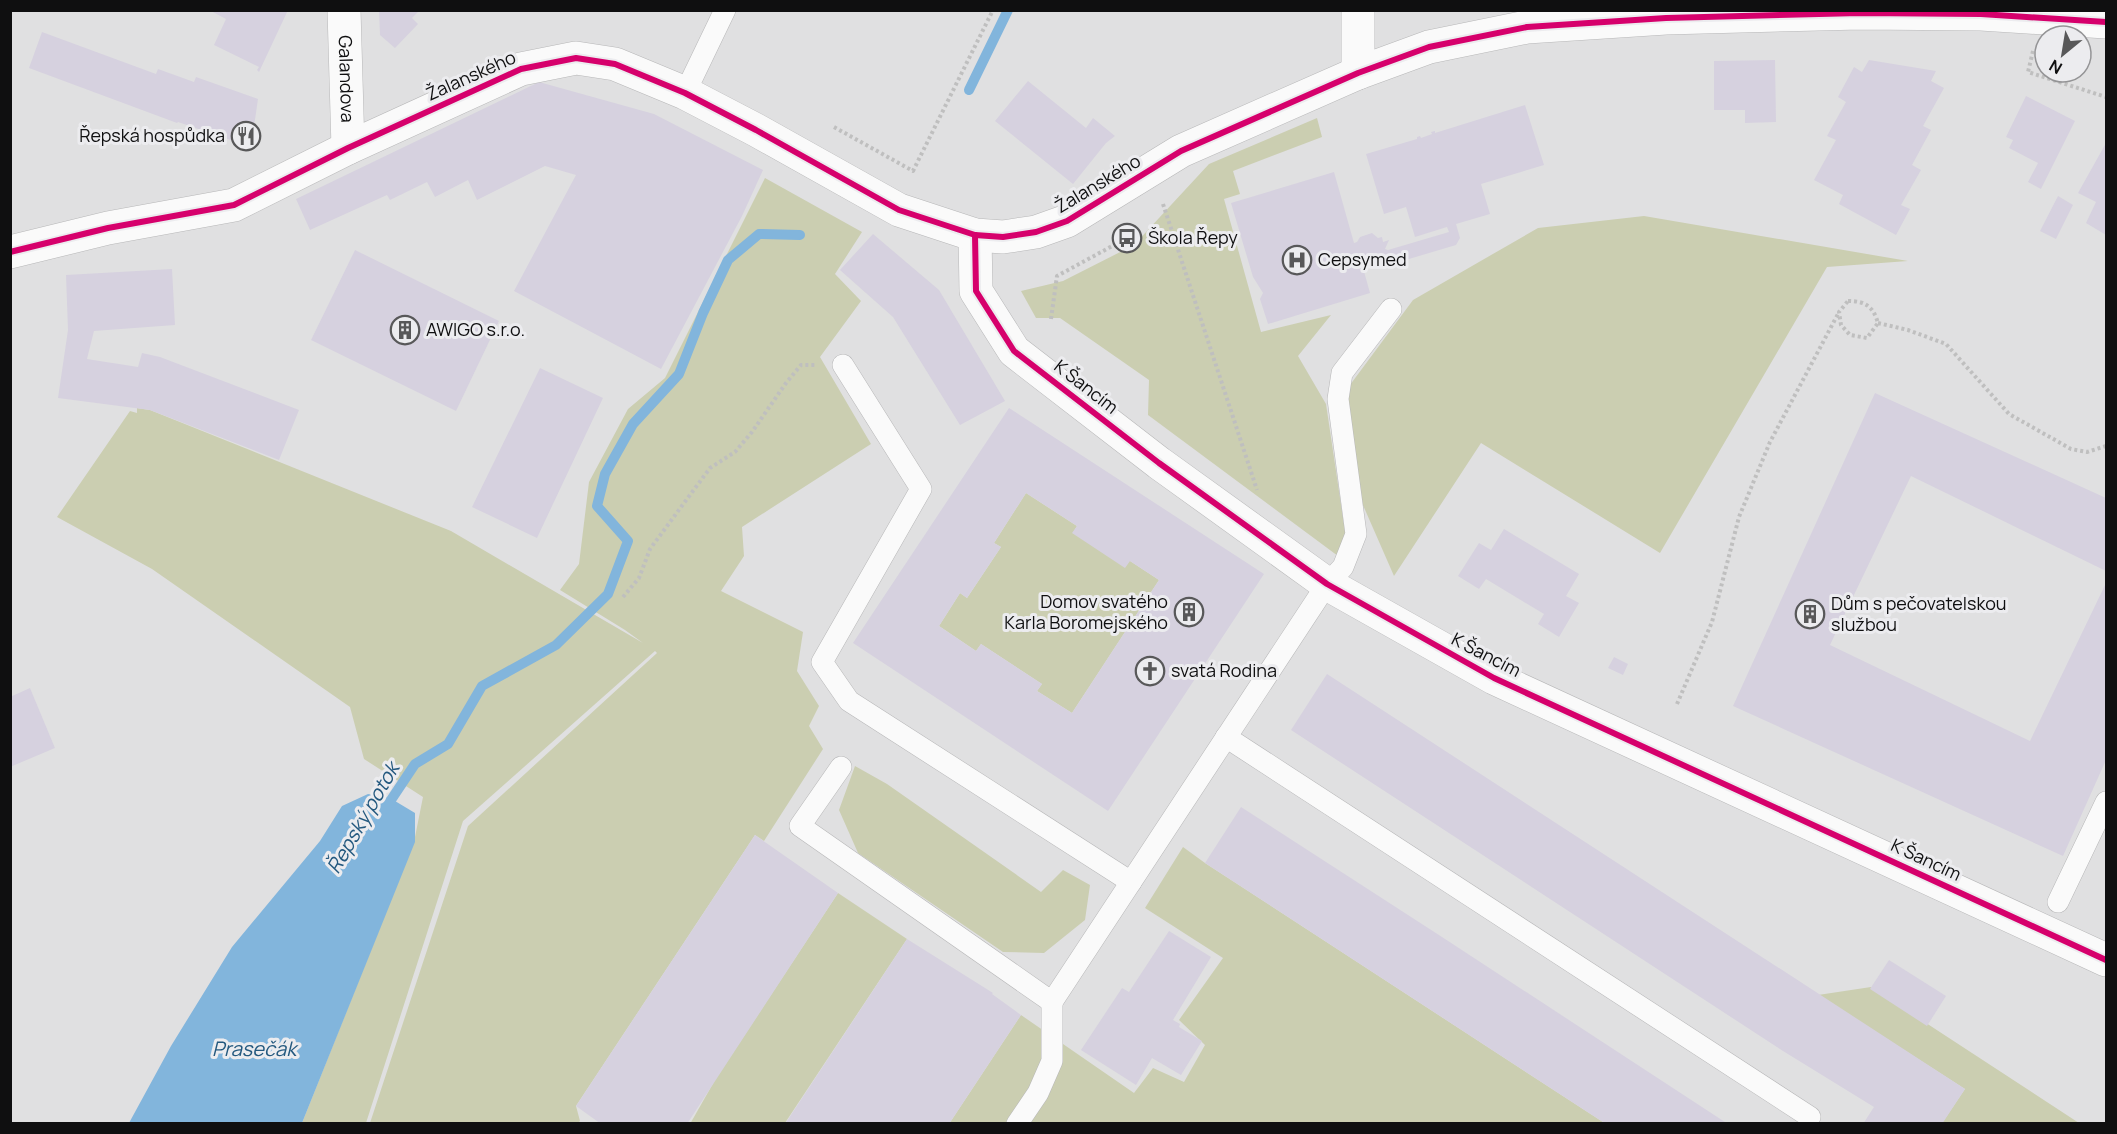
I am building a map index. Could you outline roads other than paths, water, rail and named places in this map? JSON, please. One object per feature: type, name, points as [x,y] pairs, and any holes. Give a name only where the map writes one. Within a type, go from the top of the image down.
[{"type":"street","name":"Galandova","points":[[344,10],[348,148]]},
{"type":"street","points":[[1358,10],[1358,73]]},
{"type":"street","name":"Žalanského","points":[[10,252],[108,228],[234,204],[348,148],[521,69],[576,58],[615,64],[685,93],[899,210],[975,235],[1003,237],[1036,232],[1067,221],[1181,151],[1358,73],[1429,47],[1527,27],[1677,18],[1860,13],[1981,14],[2106,22]]},
{"type":"street","name":"K Šancím","points":[[975,235],[976,291],[1014,351],[1159,463],[1327,584],[1494,678],[2106,960]]},
{"type":"lane","points":[[685,93],[724,10]]},
{"type":"lane","points":[[1017,1124],[1038,1094],[1053,1061],[1052,1002],[1327,584],[1343,567],[1356,534],[1338,399],[1342,373],[1391,309]]},
{"type":"lane","points":[[843,365],[921,489],[822,662],[849,701],[1131,882]]},
{"type":"lane","points":[[1226,737],[1810,1117]]},
{"type":"lane","points":[[841,767],[800,826],[1052,1002]]},
{"type":"lane","points":[[2058,902],[2106,802]]},
{"type":"water","name":"Prasečák","points":[[368,794],[390,798],[415,813],[415,842],[302,1123],[129,1123],[171,1046],[232,947],[320,841],[342,806]]},
{"type":"waterway","name":"Řepský potok","points":[[969,90],[1008,10]]},
{"type":"waterway","name":"Řepský potok","points":[[385,809],[415,764],[448,744],[482,686],[556,645],[608,594],[628,541],[597,506],[605,474],[633,424],[679,374],[703,313],[728,260],[759,234],[800,235]]},
{"type":"place","name":"Řepská hospůdka","points":[[246,136]]},
{"type":"place","name":"Škola Řepy","points":[[1127,238]]},
{"type":"place","name":"Cepsymed","points":[[1297,260]]},
{"type":"place","name":"AWIGO s.r.o.","points":[[405,330]]},
{"type":"place","name":"Domov svatého Karla Boromejského","points":[[1189,612]]},
{"type":"place","name":"Dům s pečovatelskou službou","points":[[1810,614]]},
{"type":"place","name":"svatá Rodina","points":[[1150,671]]}]
